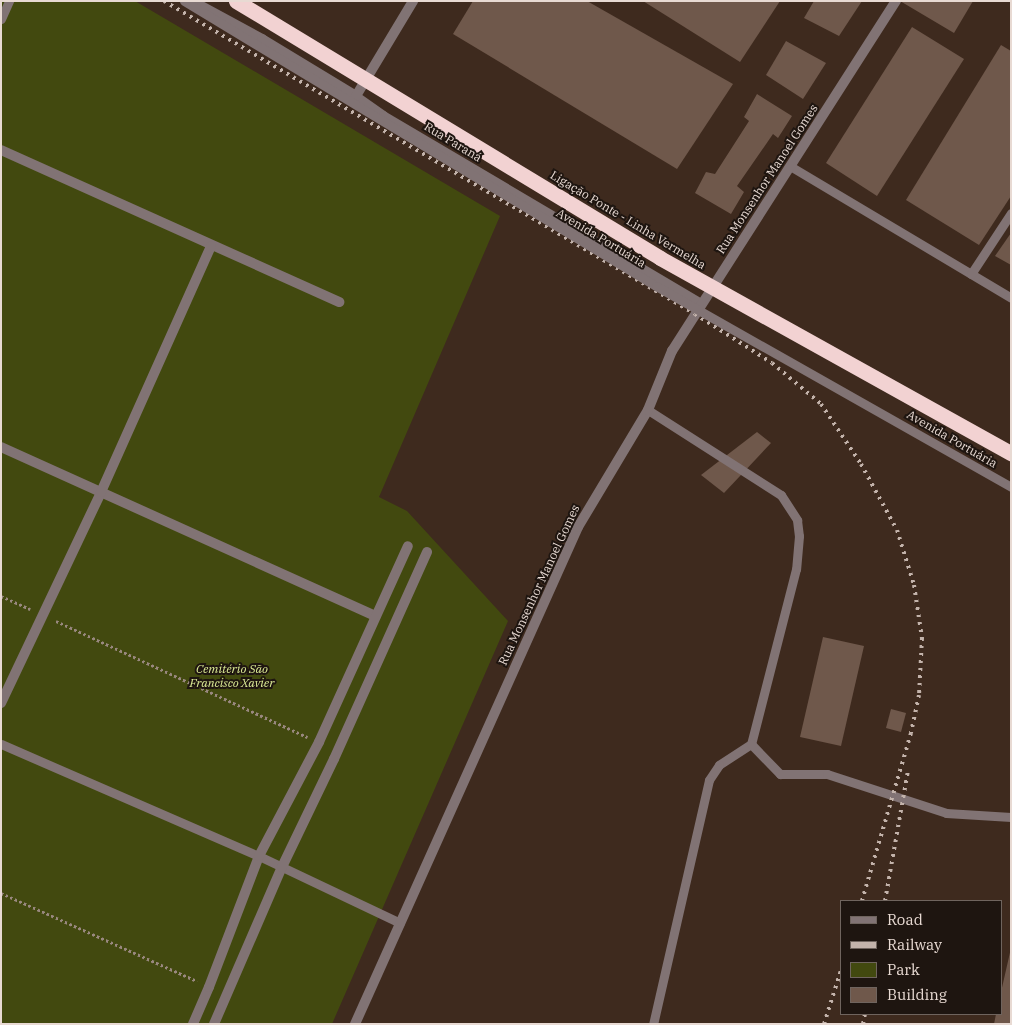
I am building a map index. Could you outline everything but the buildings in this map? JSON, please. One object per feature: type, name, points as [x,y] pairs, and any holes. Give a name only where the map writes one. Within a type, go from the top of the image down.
[{"type":"highway","name":"Ligação Ponte - Linha Vermelha","points":[[236,1],[660,258],[1011,453]]},
{"type":"street","name":"Rua Paraná","points":[[192,1],[262,39],[356,96]]},
{"type":"street","name":"Rua Monsenhor Manoel Gomes","points":[[355,1024],[578,527],[648,410],[672,351],[701,303],[896,1]]},
{"type":"street","points":[[356,96],[411,2]]},
{"type":"street","points":[[1,150],[339,302]]},
{"type":"street","points":[[1,703],[101,492],[211,246]]},
{"type":"street","points":[[1,446],[376,616]]},
{"type":"street","points":[[193,1024],[259,856],[319,742],[408,546]]},
{"type":"street","points":[[214,1024],[282,868],[334,759],[427,552]]},
{"type":"lane","points":[[1,20],[9,1]]},
{"type":"lane","name":"Avenida Portuária","points":[[184,1],[656,286],[1011,487]]},
{"type":"lane","name":"Rua Paraná","points":[[356,96],[383,115],[701,303]]},
{"type":"lane","points":[[790,166],[1011,298]]},
{"type":"lane","points":[[972,274],[1011,213]]},
{"type":"lane","points":[[648,410],[769,486],[789,505],[796,520],[799,552],[752,744],[719,765],[709,780],[653,1024]]},
{"type":"lane","points":[[1,744],[259,856],[400,923]]},
{"type":"lane","points":[[752,744],[780,774],[827,774],[946,813],[1011,817]]},
{"type":"path","points":[[1,596],[319,742]]},
{"type":"path","points":[[1,893],[209,987]]},
{"type":"green space","name":"Cemitério São Francisco Xavier","points":[[1,1],[135,1],[500,216],[379,497],[407,511],[508,621],[332,1024],[1,1024]]},
{"type":"railway","points":[[164,1],[695,314],[772,363],[821,404],[861,464],[897,530],[914,585],[922,638],[919,695],[911,733],[862,900]]},
{"type":"railway","points":[[885,900],[908,771]]},
{"type":"railway","points":[[824,1024],[840,973]]},
{"type":"railway","points":[[863,1024],[865,1015]]}]
